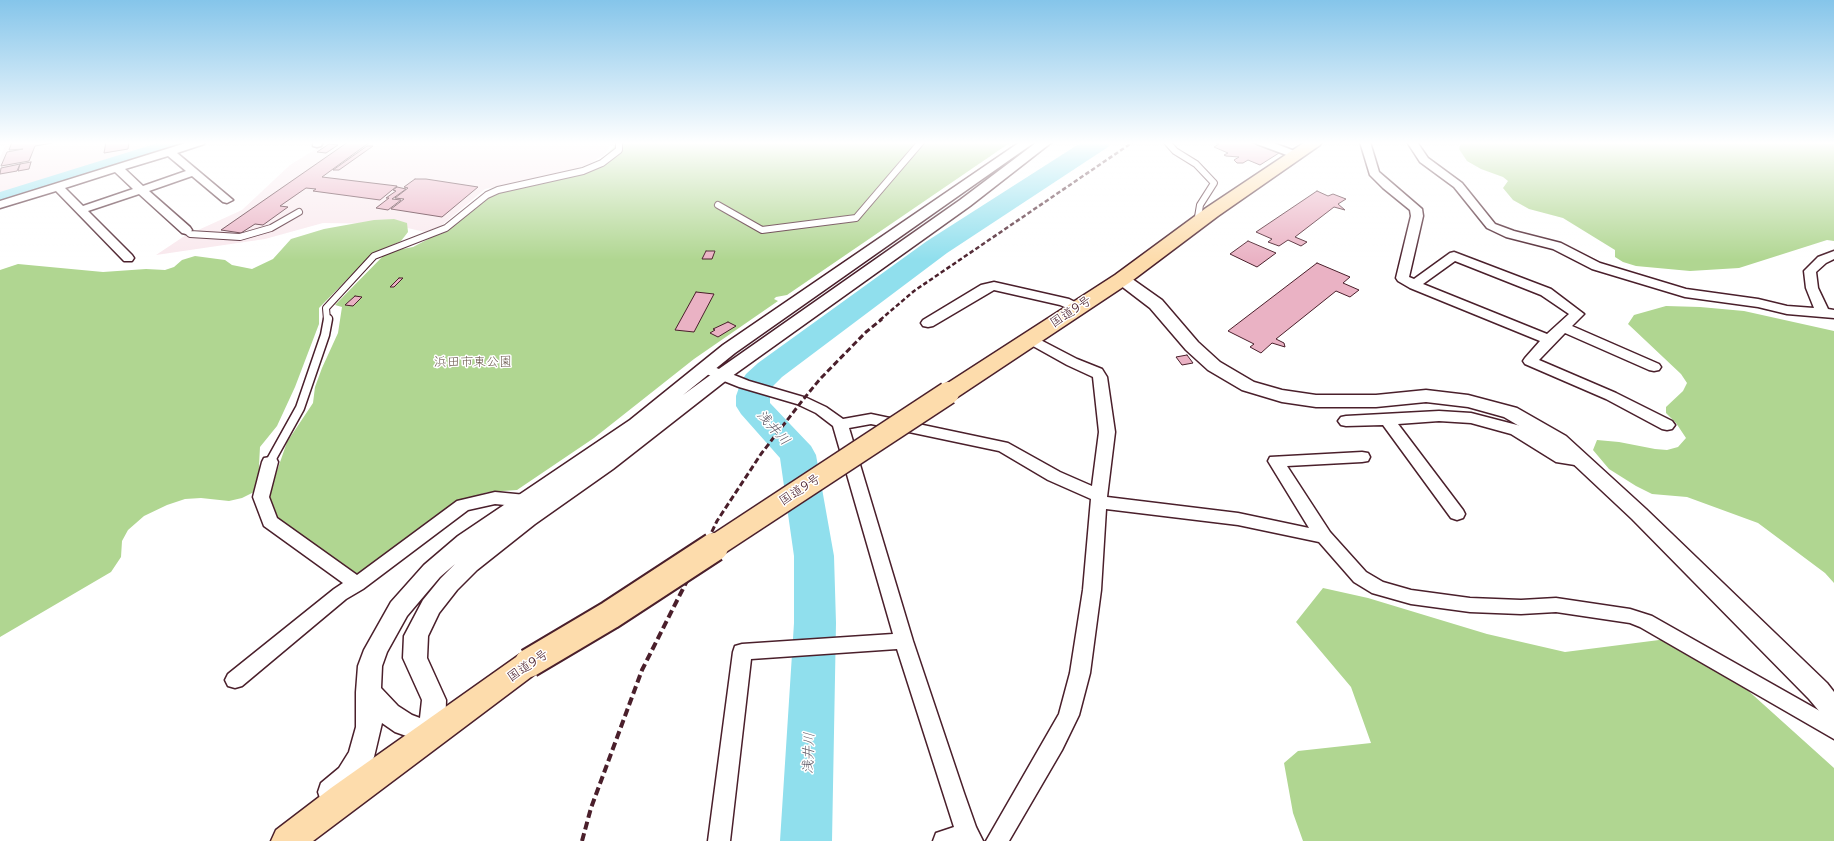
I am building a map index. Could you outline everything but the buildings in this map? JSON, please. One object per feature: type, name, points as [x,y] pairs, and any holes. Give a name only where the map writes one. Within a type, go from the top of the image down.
[{"type":"highway","name":"国道9号","points":[[287,841],[432,733],[529,664],[610,614],[948,393],[1029,338],[1122,279],[1197,223],[1258,181]]},
{"type":"street","points":[[0,205],[77,181]]},
{"type":"street","points":[[131,181],[186,230]]},
{"type":"street","points":[[80,210],[166,181]]},
{"type":"street","points":[[205,181],[227,200]]},
{"type":"street","points":[[279,841],[348,777],[361,757],[369,728],[368,692],[370,666],[376,650],[399,609],[415,588],[432,571],[466,542],[637,425],[704,368],[849,265],[981,181]]},
{"type":"street","points":[[368,692],[389,714],[404,724],[432,733],[434,700],[415,658],[416,636],[432,606],[449,584],[470,564],[500,540],[606,464],[722,375],[988,181]]},
{"type":"street","points":[[1382,181],[1416,209],[1417,216],[1402,278],[1414,285],[1549,340]]},
{"type":"street","points":[[1453,181],[1458,185],[1491,226],[1510,234],[1558,246],[1596,266],[1685,293],[1758,303],[1787,310],[1828,313]]},
{"type":"street","points":[[58,187],[128,258]]},
{"type":"street","points":[[1828,313],[1812,288],[1810,271],[1822,260],[1834,255]]},
{"type":"street","points":[[1414,285],[1454,256],[1546,292],[1577,314],[1530,360],[1611,396],[1667,425]]},
{"type":"street","points":[[1122,279],[1156,304],[1192,346],[1214,366],[1248,386],[1282,396],[1316,401],[1376,401],[1426,396],[1486,405],[1510,412],[1532,424],[1559,441],[1581,460],[1706,579],[1818,691],[1834,710]]},
{"type":"street","points":[[928,323],[986,288],[994,286],[1064,302],[1076,308]]},
{"type":"street","points":[[1563,327],[1654,367]]},
{"type":"street","points":[[997,841],[1055,743],[1069,714],[1080,673],[1092,590],[1095,534],[1107,432],[1100,377],[1097,372],[1072,362],[1029,338]]},
{"type":"street","points":[[704,368],[744,384],[802,401],[820,410],[840,424],[904,641],[970,837],[944,841]]},
{"type":"street","points":[[1346,421],[1387,420],[1439,416],[1471,418],[1516,430],[1562,458],[1581,460]]},
{"type":"street","points":[[840,424],[871,419],[1004,447],[1054,476],[1099,499],[1238,519],[1324,537]]},
{"type":"street","points":[[1387,420],[1456,514]]},
{"type":"street","points":[[1362,457],[1276,461],[1324,537],[1360,577],[1378,588],[1411,597],[1470,605],[1521,607],[1556,605],[1630,616],[1640,620],[1834,730]]},
{"type":"street","points":[[270,462],[262,497],[270,522],[357,584]]},
{"type":"street","points":[[235,680],[340,594],[357,584],[463,505],[495,498],[526,501]]},
{"type":"street","points":[[719,841],[742,652],[804,649],[904,641]]},
{"type":"lane","points":[[270,462],[300,408],[325,335],[328,316],[326,308],[374,256],[446,228],[487,195],[498,190],[539,181]]},
{"type":"lane","points":[[718,205],[762,230],[856,218],[887,181]]},
{"type":"lane","points":[[1197,223],[1200,204],[1214,183],[1212,181]]},
{"type":"lane","points":[[186,230],[190,234],[240,237],[271,228],[299,212]]},
{"type":"shaded area","points":[[0,181],[50,181],[0,197]]},
{"type":"shaded area","points":[[273,181],[524,181],[485,189],[441,226],[425,232],[390,224],[323,223],[265,239],[156,255],[183,237],[242,210]]},
{"type":"green space","name":"浜田市東公園","points":[[533,181],[954,181],[787,295],[776,297],[774,299],[778,301],[694,359],[594,438],[517,490],[488,492],[461,500],[427,522],[359,575],[276,517],[268,497],[287,442],[313,403],[315,387],[338,333],[342,307],[335,305],[387,252],[413,247],[440,233],[490,190]]},
{"type":"green space","points":[[1508,181],[1834,181],[1834,241],[1827,240],[1739,268],[1690,271],[1636,266],[1623,262],[1615,257],[1615,250],[1563,218],[1529,209],[1513,200],[1503,188]]},
{"type":"green space","points":[[394,219],[407,223],[408,232],[401,241],[370,256],[319,308],[319,324],[295,387],[277,426],[260,447],[259,465],[262,480],[254,492],[242,498],[229,501],[201,498],[185,499],[167,505],[144,516],[128,530],[122,541],[121,557],[111,572],[0,637],[0,270],[18,264],[103,272],[146,269],[165,270],[174,267],[182,260],[195,256],[225,260],[232,265],[252,269],[273,259],[291,239],[324,229],[374,220]]},
{"type":"green space","points":[[1666,306],[1744,311],[1834,331],[1834,583],[1825,573],[1758,523],[1687,497],[1652,494],[1609,469],[1593,450],[1597,440],[1667,450],[1678,447],[1686,438],[1676,423],[1666,413],[1666,407],[1683,391],[1687,383],[1681,374],[1628,324],[1634,315]]},
{"type":"green space","points":[[1323,588],[1368,598],[1487,634],[1565,652],[1667,639],[1733,677],[1834,768],[1834,841],[1303,841],[1293,813],[1284,763],[1298,751],[1371,743],[1351,687],[1296,622]]},
{"type":"waterway","points":[[0,201],[62,181]]},
{"type":"waterway","name":"浅井川","points":[[806,841],[815,623],[814,556],[798,455],[753,406],[753,396],[758,382],[770,370],[937,247],[1038,181]]},
{"type":"railway","points":[[880,320],[914,291],[1075,181]]},
{"type":"railway","points":[[704,548],[717,521],[761,454],[802,401],[820,379],[866,332],[882,319]]},
{"type":"railway","points":[[582,841],[591,808],[642,670],[704,547]]}]
